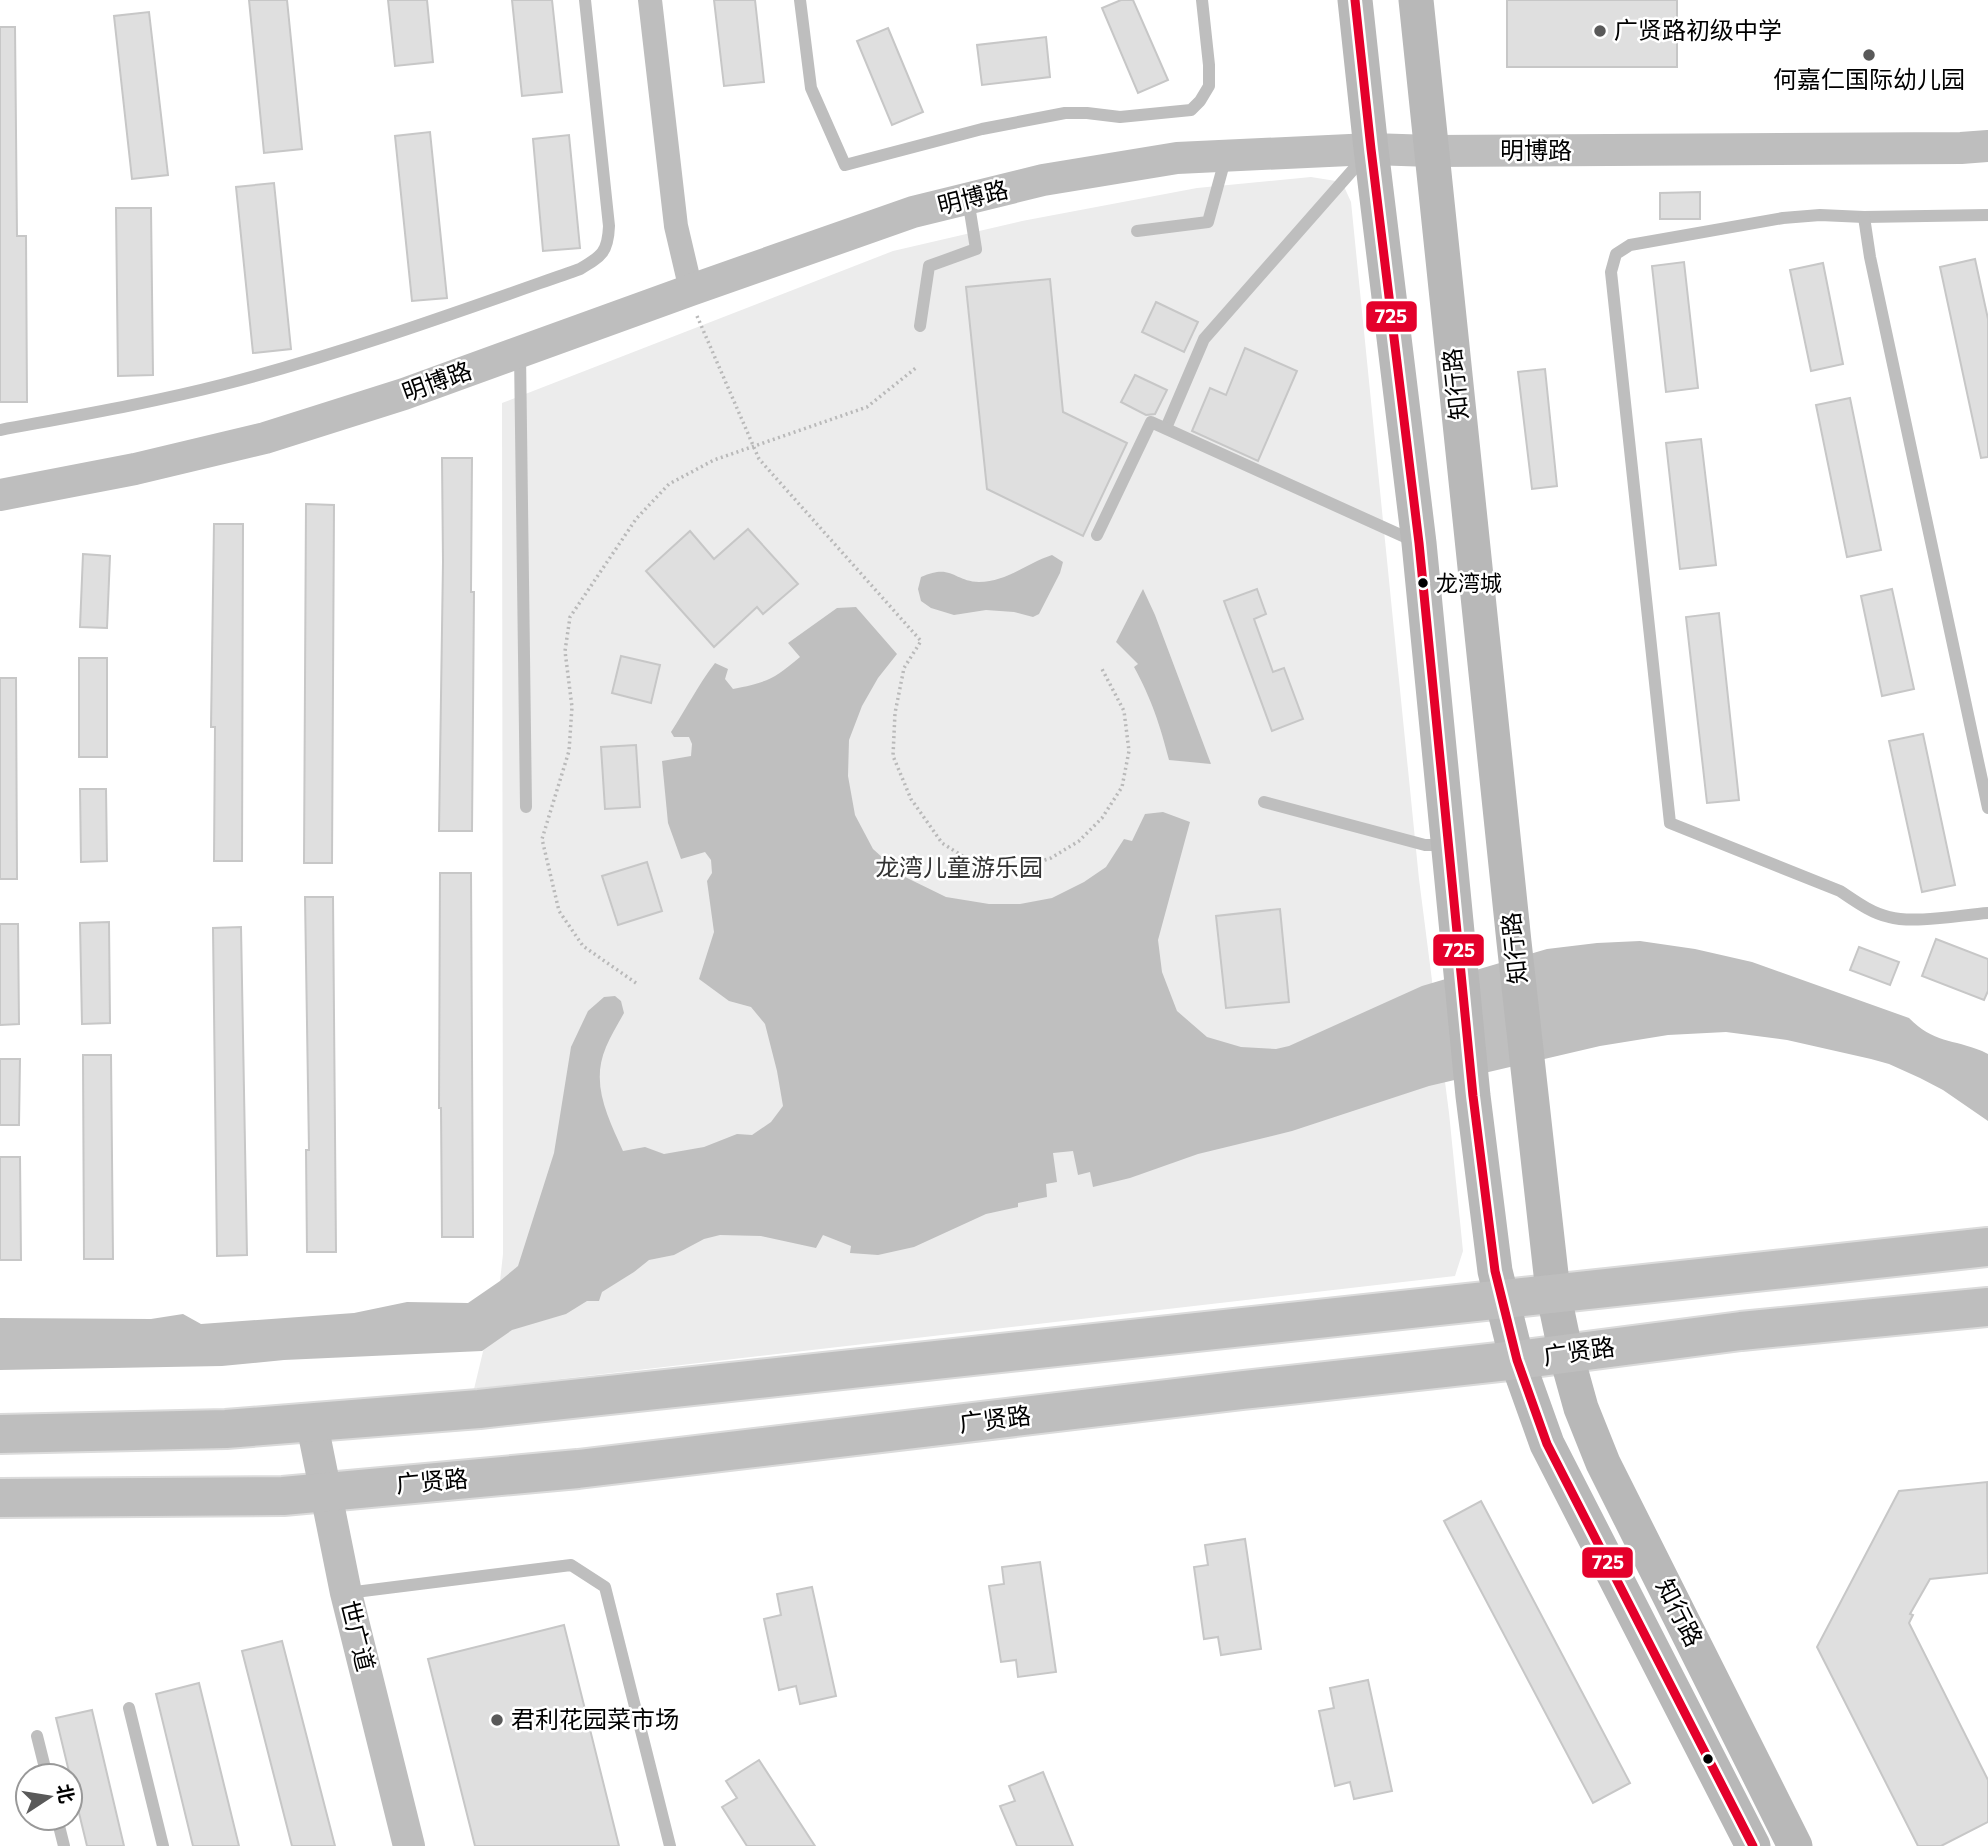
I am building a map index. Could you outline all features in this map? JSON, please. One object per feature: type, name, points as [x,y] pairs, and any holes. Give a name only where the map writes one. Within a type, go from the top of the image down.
[{"type":"main road","name":"知行路","points":[[1355,0],[1419,543],[1473,1096],[1495,1271],[1517,1360],[1547,1444],[1754,1846]]},
{"type":"main road","name":"知行路","points":[[1416,0],[1553,1292],[1566,1354],[1585,1419],[1603,1463],[1795,1846]]},
{"type":"main road","points":[[0,1434],[226,1429],[493,1408],[1988,1247]]},
{"type":"main road","name":"广贤路","points":[[0,1498],[283,1496],[578,1469],[1517,1360],[1741,1331],[1988,1307]]},
{"type":"street","points":[[650,0],[676,226],[689,291]]},
{"type":"street","name":"明博路","points":[[0,495],[135,469],[265,438],[404,394],[913,212],[1043,180],[1177,158],[1371,149],[1432,151],[1988,146]]},
{"type":"street","name":"世广道","points":[[312,1424],[346,1593],[409,1846]]},
{"type":"lane","points":[[0,430],[147,402],[251,377],[432,321],[580,269],[600,257],[608,244],[609,226],[585,0]]},
{"type":"lane","points":[[800,0],[811,88],[845,166],[982,129],[1065,113],[1119,117],[1191,110],[1209,86],[1202,0]]},
{"type":"lane","points":[[1166,429],[1204,339],[1371,149]]},
{"type":"lane","points":[[1137,231],[1208,222],[1226,156]]},
{"type":"lane","points":[[920,326],[929,266],[976,249],[968,199]]},
{"type":"lane","points":[[1988,215],[1820,215],[1783,218],[1630,245],[1616,254],[1611,272],[1670,823],[1840,891],[1866,908],[1889,918],[1915,919],[1988,913]]},
{"type":"lane","points":[[1864,217],[1870,257],[1988,808]]},
{"type":"lane","points":[[520,352],[526,807]]},
{"type":"lane","points":[[1097,535],[1151,422],[1419,543]]},
{"type":"lane","points":[[1264,802],[1425,845],[1448,845]]},
{"type":"lane","points":[[346,1593],[571,1565],[605,1587],[670,1846]]},
{"type":"lane","points":[[129,1708],[163,1846]]},
{"type":"lane","points":[[37,1736],[44,1762]]},
{"type":"path","points":[[689,291],[759,458],[921,641],[904,668],[895,713],[893,756],[911,799],[942,843],[975,864],[1014,870],[1051,858],[1079,841],[1102,818],[1122,787],[1129,751],[1124,711],[1102,669]]},
{"type":"path","points":[[636,983],[583,946],[559,912],[542,839],[569,751],[572,707],[565,651],[570,617],[636,519],[669,484],[714,460],[867,407],[917,367]]},
{"type":"green space","name":"龙湾儿童游乐园","points":[[1311,177],[1342,182],[1351,202],[1419,879],[1449,1113],[1463,1251],[1455,1276],[474,1389],[500,1281],[503,1254],[502,403],[893,251],[1022,221],[1197,188]]},
{"type":"shaded area","points":[[1052,555],[1063,562],[1060,573],[1039,614],[1033,617],[1014,612],[986,610],[954,615],[931,608],[921,601],[918,589],[921,577],[931,573],[946,572],[970,581],[989,581],[1008,576]]},
{"type":"shaded area","points":[[1143,589],[1211,764],[1169,760],[1155,713],[1134,667],[1138,664],[1116,642]]},
{"type":"shaded area","points":[[856,607],[897,654],[878,678],[862,706],[849,740],[848,776],[855,815],[873,849],[903,876],[946,897],[989,904],[1020,904],[1052,898],[1106,867],[1124,839],[1132,841],[1145,814],[1163,812],[1190,822],[1158,940],[1162,972],[1177,1011],[1207,1037],[1241,1047],[1276,1049],[1289,1046],[1422,986],[1547,949],[1640,941],[1695,949],[1752,962],[1909,1018],[1926,1032],[1988,1054],[1988,1121],[1943,1090],[1889,1064],[1871,1059],[1787,1040],[1726,1032],[1668,1035],[1600,1046],[1429,1086],[1292,1131],[1198,1154],[1130,1178],[1093,1187],[1090,1172],[1078,1175],[1073,1151],[1053,1153],[1057,1182],[1046,1184],[1047,1197],[986,1214],[914,1247],[878,1255],[850,1253],[851,1246],[823,1235],[816,1248],[761,1236],[720,1235],[704,1239],[674,1255],[649,1260],[602,1292],[599,1301],[587,1301],[566,1314],[512,1330],[482,1351],[284,1360],[222,1366],[0,1370],[0,1318],[151,1319],[183,1314],[201,1324],[354,1313],[407,1302],[468,1303],[518,1266],[554,1153],[571,1047],[588,1011],[604,997],[615,996],[621,1001],[624,1013],[606,1047],[600,1074],[603,1100],[623,1151],[645,1147],[664,1154],[704,1147],[737,1134],[752,1135],[771,1122],[783,1106],[765,1024],[751,1007],[729,1001],[699,979],[714,932],[707,881],[712,873],[711,860],[705,852],[681,859],[668,823],[662,761],[691,756],[692,744],[689,737],[674,737],[671,732],[715,663],[728,669],[725,679],[733,689],[762,682],[783,671],[800,657],[788,643],[837,608]]},
{"type":"building","points":[[249,0],[287,0],[302,149],[264,153]]},
{"type":"building","points":[[388,0],[427,0],[433,62],[395,66]]},
{"type":"building","points":[[512,0],[552,0],[562,92],[522,96]]},
{"type":"building","points":[[714,0],[755,0],[764,82],[724,86]]},
{"type":"building","points":[[1121,0],[1133,0],[1168,80],[1138,93],[1102,8]]},
{"type":"building","points":[[1507,0],[1677,0],[1677,67],[1507,67]]},
{"type":"building","points":[[149,12],[168,175],[132,179],[114,16]]},
{"type":"building","points":[[0,27],[15,27],[17,236],[26,236],[27,402],[0,402]]},
{"type":"building","points":[[888,28],[923,112],[892,125],[857,41]]},
{"type":"building","points":[[1046,37],[1050,77],[982,85],[977,45]]},
{"type":"building","points":[[430,132],[447,298],[412,301],[395,136]]},
{"type":"building","points":[[569,135],[580,248],[543,251],[533,139]]},
{"type":"building","points":[[274,183],[291,349],[253,353],[236,187]]},
{"type":"building","points":[[1700,192],[1700,219],[1660,219],[1660,193]]},
{"type":"building","points":[[116,208],[151,208],[153,375],[118,376]]},
{"type":"building","points":[[1975,259],[1988,319],[1988,457],[1981,458],[1940,267]]},
{"type":"building","points":[[1684,262],[1698,388],[1666,392],[1652,266]]},
{"type":"building","points":[[1823,263],[1843,364],[1811,371],[1790,270]]},
{"type":"building","points":[[1050,279],[1063,412],[1127,443],[1083,536],[987,489],[966,287]]},
{"type":"building","points":[[1156,302],[1198,322],[1184,352],[1142,332]]},
{"type":"building","points":[[1245,348],[1297,371],[1258,461],[1192,431],[1210,388],[1226,395]]},
{"type":"building","points":[[1545,369],[1557,486],[1532,489],[1518,372]]},
{"type":"building","points":[[1135,375],[1167,390],[1155,414],[1146,415],[1121,402]]},
{"type":"building","points":[[1850,398],[1881,550],[1847,557],[1816,405]]},
{"type":"building","points":[[1701,439],[1716,565],[1680,569],[1666,443]]},
{"type":"building","points":[[442,458],[472,458],[472,831],[439,831]]},
{"type":"building","points":[[306,504],[334,505],[332,863],[304,863]]},
{"type":"building","points":[[214,524],[243,524],[242,861],[214,861],[215,727],[211,727]]},
{"type":"building","points":[[748,529],[798,584],[763,614],[757,607],[714,647],[646,571],[690,531],[714,559]]},
{"type":"building","points":[[83,554],[110,556],[107,628],[80,627]]},
{"type":"building","points":[[1257,589],[1266,614],[1254,619],[1273,672],[1284,668],[1303,719],[1272,731],[1224,601]]},
{"type":"building","points":[[1892,589],[1914,689],[1882,696],[1861,596]]},
{"type":"building","points":[[1719,613],[1739,800],[1707,803],[1686,617]]},
{"type":"building","points":[[621,656],[660,665],[651,703],[612,693]]},
{"type":"building","points":[[79,658],[107,658],[107,757],[79,757]]},
{"type":"building","points":[[0,678],[16,678],[17,879],[0,879]]},
{"type":"building","points":[[1923,734],[1955,885],[1922,892],[1889,741]]},
{"type":"building","points":[[636,745],[640,807],[605,809],[601,747]]},
{"type":"building","points":[[80,789],[106,789],[107,861],[81,862]]},
{"type":"building","points":[[647,862],[662,911],[618,925],[602,876]]},
{"type":"building","points":[[440,873],[471,873],[473,1237],[442,1237],[439,1108]]},
{"type":"building","points":[[305,897],[333,897],[336,1252],[307,1252],[306,1150],[309,1150]]},
{"type":"building","points":[[1280,909],[1289,1002],[1226,1008],[1216,916]]},
{"type":"building","points":[[109,922],[110,1023],[82,1024],[80,923]]},
{"type":"building","points":[[0,924],[18,924],[19,1024],[0,1025]]},
{"type":"building","points":[[241,927],[247,1255],[217,1256],[213,928]]},
{"type":"building","points":[[1936,939],[1988,959],[1988,991],[1984,1000],[1922,976]]},
{"type":"building","points":[[1859,947],[1899,962],[1890,985],[1850,970]]},
{"type":"building","points":[[83,1055],[111,1055],[113,1259],[84,1259]]},
{"type":"building","points":[[0,1059],[20,1059],[19,1125],[0,1125]]},
{"type":"building","points":[[0,1157],[20,1157],[21,1260],[0,1260]]},
{"type":"building","points":[[1987,1482],[1988,1573],[1930,1579],[1910,1614],[1913,1615],[1909,1623],[1988,1780],[1988,1822],[1941,1846],[1918,1846],[1817,1647],[1899,1491]]},
{"type":"building","points":[[1481,1501],[1630,1783],[1593,1803],[1444,1521]]},
{"type":"building","points":[[1245,1539],[1261,1649],[1221,1655],[1218,1637],[1204,1639],[1194,1567],[1208,1565],[1205,1545]]},
{"type":"building","points":[[1040,1562],[1056,1672],[1018,1677],[1016,1660],[1001,1662],[989,1586],[1004,1584],[1002,1567]]},
{"type":"building","points":[[812,1587],[836,1696],[800,1704],[796,1686],[779,1690],[764,1619],[781,1615],[777,1594]]},
{"type":"building","points":[[564,1625],[619,1846],[475,1846],[428,1659]]},
{"type":"building","points":[[282,1641],[335,1846],[292,1846],[242,1651]]},
{"type":"building","points":[[1368,1680],[1392,1791],[1354,1799],[1350,1782],[1335,1786],[1319,1711],[1334,1708],[1330,1688]]},
{"type":"building","points":[[199,1683],[239,1846],[193,1846],[156,1694]]},
{"type":"building","points":[[92,1710],[124,1846],[87,1846],[84,1832],[84,1762],[67,1762],[56,1718]]},
{"type":"building","points":[[759,1760],[815,1846],[747,1846],[722,1807],[737,1798],[726,1781]]},
{"type":"building","points":[[1043,1772],[1073,1846],[1017,1846],[1000,1806],[1015,1801],[1009,1786]]},
{"type":"transit line","name":"725","points":[[1355,0],[1419,543],[1473,1096],[1495,1271],[1517,1360],[1547,1444],[1753,1846]]},
{"type":"place","name":"广贤路初级中学","points":[[1600,31]]},
{"type":"place","name":"何嘉仁国际幼儿园","points":[[1869,55]]},
{"type":"place","name":"龙湾城","points":[[1423,583]]},
{"type":"place","name":"君利花园菜市场","points":[[497,1720]]}]
